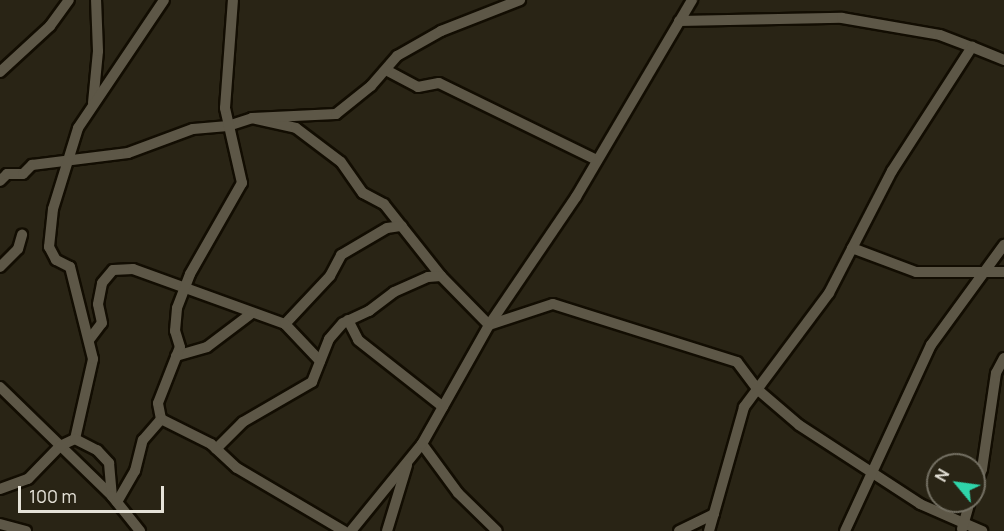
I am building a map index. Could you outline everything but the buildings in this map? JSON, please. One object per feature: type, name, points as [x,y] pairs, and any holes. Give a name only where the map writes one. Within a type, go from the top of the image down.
[{"type":"street","points":[[0,72],[50,26],[69,0]]},
{"type":"street","points":[[93,103],[98,51],[96,0]]},
{"type":"street","points":[[75,439],[93,359],[70,267],[56,260],[49,247],[53,209],[78,128],[165,0]]},
{"type":"street","points":[[233,0],[225,108],[242,183],[177,308],[175,332],[180,347],[158,403],[161,418],[216,449],[283,498],[344,531]]},
{"type":"street","points":[[0,181],[7,174],[23,174],[32,165],[67,163],[128,153],[193,129],[228,126],[252,118],[336,114],[372,86],[397,56],[441,31],[520,0]]},
{"type":"street","points":[[351,531],[422,444],[489,325],[597,160],[692,0]]},
{"type":"street","points":[[679,21],[842,18],[940,35],[1004,60]]},
{"type":"street","points":[[709,531],[744,407],[829,293],[892,171],[972,47]]},
{"type":"street","points":[[386,70],[418,87],[439,83],[597,160]]},
{"type":"street","points":[[252,118],[296,128],[341,162],[363,192],[384,204],[441,276],[489,325]]},
{"type":"street","points":[[285,324],[330,276],[341,255],[387,228],[402,226]]},
{"type":"street","points":[[0,267],[18,249],[22,235]]},
{"type":"street","points":[[845,531],[931,345],[1004,245]]},
{"type":"street","points":[[852,248],[916,272],[988,269],[1004,272]]},
{"type":"street","points":[[89,340],[102,323],[98,304],[102,283],[113,270],[133,269],[285,324],[320,361]]},
{"type":"street","points":[[216,449],[243,422],[312,382],[329,339],[348,320],[394,292],[428,277],[441,276]]},
{"type":"street","points":[[489,325],[553,304],[737,362],[757,389],[799,425],[920,504],[962,528],[982,531]]},
{"type":"street","points":[[176,356],[207,347],[252,313]]},
{"type":"street","points":[[348,320],[358,340],[442,407]]},
{"type":"street","points":[[984,453],[996,373],[1004,358]]},
{"type":"street","points":[[0,387],[115,499],[140,531]]},
{"type":"street","points":[[115,499],[135,471],[143,440],[161,418]]},
{"type":"street","points":[[0,489],[28,479],[60,446],[75,439]]},
{"type":"street","points":[[75,439],[98,450],[110,463],[115,499]]},
{"type":"street","points":[[422,444],[458,493],[497,531]]},
{"type":"street","points":[[387,531],[409,459]]},
{"type":"street","points":[[962,528],[966,513]]},
{"type":"street","points":[[679,531],[714,514]]},
{"type":"street","points":[[0,524],[26,531]]}]
